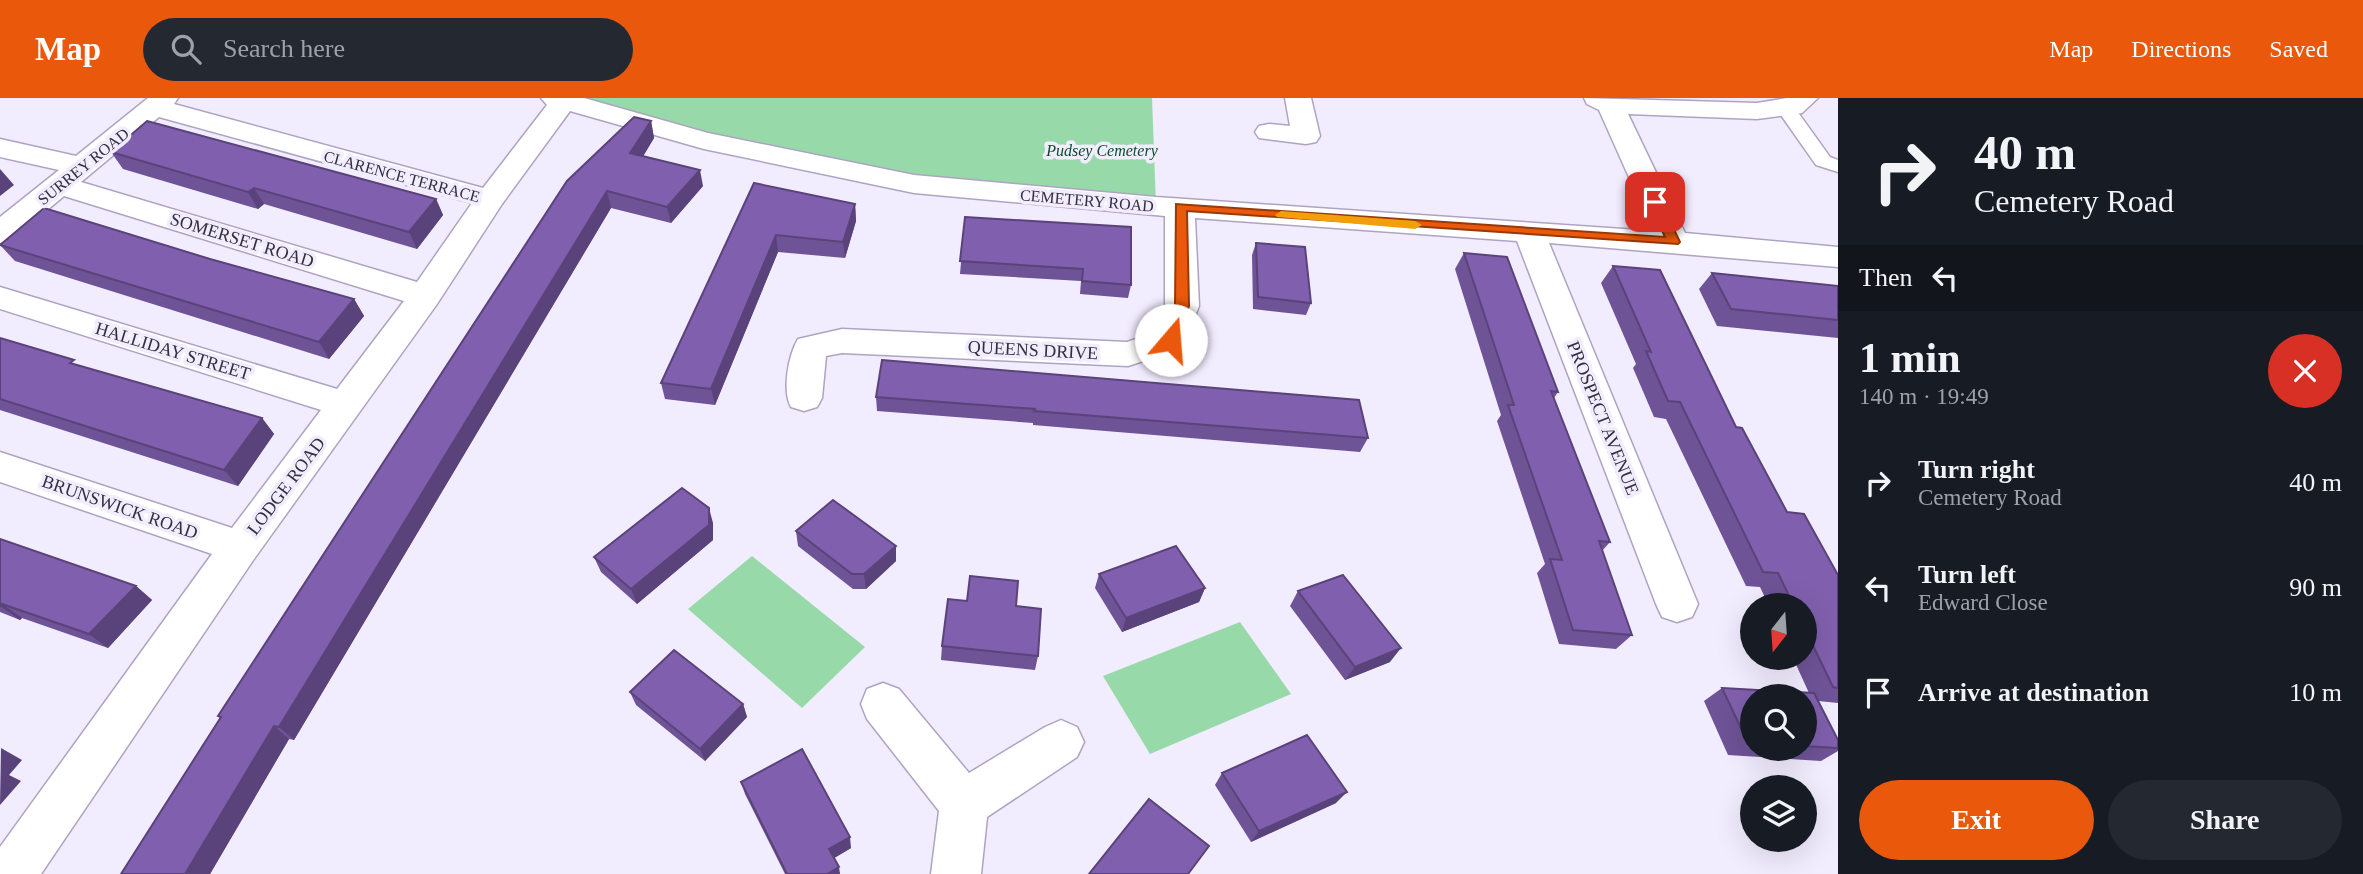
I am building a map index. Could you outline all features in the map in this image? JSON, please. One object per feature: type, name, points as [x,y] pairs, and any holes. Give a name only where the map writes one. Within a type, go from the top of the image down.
[{"type":"street","points":[[1269,132],[1306,136],[1298,98]]},
{"type":"street","name":"LODGE ROAD","points":[[11,874],[240,547],[425,296],[559,99]]},
{"type":"street","name":"CEMETERY ROAD","points":[[559,99],[704,141],[914,184],[1838,257]]},
{"type":"street","points":[[1604,102],[1757,111],[1795,103]]},
{"type":"street","points":[[1604,102],[1620,129],[1674,242]]},
{"type":"street","name":"CLARENCE TERRACE","points":[[159,103],[313,152],[490,200]]},
{"type":"street","name":"SURREY ROAD","points":[[0,233],[159,103]]},
{"type":"street","name":"SOMERSET ROAD","points":[[0,149],[71,176],[425,296]]},
{"type":"street","name":"QUEENS DRIVE","points":[[804,398],[810,348],[842,341],[1128,354],[1171,340],[1182,306],[1180,207]]},
{"type":"street","name":"PROSPECT AVENUE","points":[[1529,233],[1677,604]]},
{"type":"street","name":"HALLIDAY STREET","points":[[0,298],[346,405]]},
{"type":"street","name":"BRUNSWICK ROAD","points":[[0,467],[240,547]]},
{"type":"street","points":[[883,704],[964,804],[956,874]]},
{"type":"street","points":[[964,804],[1061,742]]},
{"type":"lane","points":[[1795,103],[1823,161],[1838,166]]},
{"type":"green space","name":"Pudsey Cemetery","points":[[554,98],[1152,98],[1156,206],[913,184]]},
{"type":"green space","points":[[752,556],[865,647],[802,708],[688,609]]},
{"type":"green space","points":[[1240,622],[1291,694],[1150,754],[1103,676]]},
{"type":"building","points":[[634,117],[651,121],[630,153],[700,170],[667,207],[607,191],[279,727],[274,726],[185,874],[121,874],[221,717],[218,716],[567,181]]},
{"type":"building","points":[[147,121],[436,199],[409,232],[254,188],[248,192],[111,152]]},
{"type":"building","points":[[754,183],[855,204],[843,242],[776,235],[711,389],[661,383]]},
{"type":"building","points":[[44,208],[210,259],[354,299],[319,342],[0,245]]},
{"type":"building","points":[[965,217],[1131,227],[1131,285],[1082,281],[1083,269],[960,261]]},
{"type":"building","points":[[1256,243],[1305,247],[1311,303],[1258,297]]},
{"type":"building","points":[[1464,253],[1507,257],[1558,392],[1551,391],[1610,542],[1599,541],[1632,635],[1573,630],[1550,559],[1562,560],[1508,405],[1514,405]]},
{"type":"building","points":[[1613,266],[1660,270],[1736,427],[1742,428],[1787,512],[1804,514],[1838,575],[1838,688],[1833,687],[1817,654],[1817,593],[1788,593],[1778,573],[1763,572],[1680,402],[1668,401],[1646,351],[1651,352]]},
{"type":"building","points":[[1712,273],[1838,286],[1838,320],[1731,309]]},
{"type":"building","points":[[0,338],[74,360],[70,363],[262,418],[224,470],[0,399]]},
{"type":"building","points":[[882,360],[1359,400],[1368,438],[876,397]]},
{"type":"building","points":[[682,488],[709,508],[709,525],[631,589],[594,557]]},
{"type":"building","points":[[833,500],[896,546],[864,574],[852,574],[796,531]]},
{"type":"building","points":[[0,539],[136,586],[89,634],[2,604],[0,606]]},
{"type":"building","points":[[1176,546],[1205,588],[1126,618],[1099,574]]},
{"type":"building","points":[[1343,575],[1401,648],[1355,667],[1298,591]]},
{"type":"building","points":[[970,576],[1018,581],[1016,606],[1041,609],[1038,656],[942,646],[948,599],[967,601]]},
{"type":"building","points":[[674,650],[743,704],[700,749],[630,692]]},
{"type":"building","points":[[1722,688],[1740,689],[1740,726]]},
{"type":"building","points":[[1817,699],[1838,740],[1838,748],[1817,747]]},
{"type":"building","points":[[1307,735],[1347,792],[1259,831],[1222,773]]},
{"type":"building","points":[[802,749],[850,837],[829,849],[839,867],[827,874],[787,874],[741,782]]},
{"type":"building","points":[[1149,799],[1209,846],[1188,874],[1089,874]]},
{"type":"slow traffic","points":[[1281,215],[1415,225]]},
{"type":"route","points":[[1171,340],[1182,306],[1180,207],[1674,242],[1655,202]]}]
